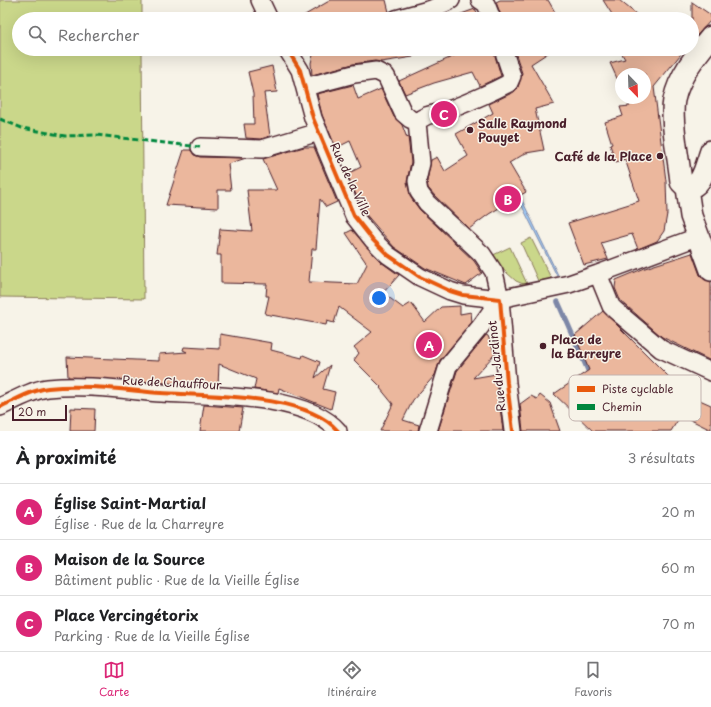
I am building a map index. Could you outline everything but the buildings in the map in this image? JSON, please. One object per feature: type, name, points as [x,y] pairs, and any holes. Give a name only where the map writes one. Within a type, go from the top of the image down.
[{"type":"street","points":[[260,0],[266,12]]},
{"type":"street","points":[[421,12],[432,9],[450,0]]},
{"type":"street","points":[[480,0],[486,4],[489,12]]},
{"type":"street","points":[[699,52],[711,37]]},
{"type":"street","name":"Rue de la Ville","points":[[296,56],[313,118],[354,216],[372,240],[388,255],[420,277],[450,291],[464,295],[500,299]]},
{"type":"street","points":[[305,87],[354,74],[376,71],[386,76],[402,113],[417,122],[425,115],[446,111],[490,93],[509,83],[512,76],[505,56]]},
{"type":"street","points":[[696,56],[679,86],[674,101],[674,117],[681,182],[687,188],[691,216],[697,237],[711,270]]},
{"type":"street","name":"Rue du Jardinot","points":[[417,122],[420,163],[417,181],[419,192],[427,203],[482,254],[494,272],[500,299],[507,383],[513,431]]},
{"type":"street","points":[[200,147],[262,149],[319,132]]},
{"type":"street","points":[[687,188],[693,188],[699,182],[711,152]]},
{"type":"street","points":[[428,431],[448,366],[481,326],[500,299],[568,284],[697,237]]},
{"type":"street","points":[[598,274],[611,306],[615,310],[661,349],[711,372]]},
{"type":"street","name":"Rue de Chauffour","points":[[0,407],[48,388],[98,388],[234,396],[301,408],[331,422],[338,431]]},
{"type":"green space","points":[[0,0],[142,0],[142,12],[12,12],[12,56],[142,56],[144,299],[0,297]]},
{"type":"green space","points":[[531,238],[551,278],[539,283],[521,243]]},
{"type":"green space","points":[[510,247],[528,286],[516,281],[489,257]]},
{"type":"water","points":[[520,196],[558,275],[557,276],[519,200],[501,210],[500,208]]},
{"type":"waterway","points":[[558,302],[590,375]]},
{"type":"marked path","points":[[0,119],[22,128],[65,136],[96,135],[200,147]]},
{"type":"cycle path","points":[[291,56],[300,70],[313,118],[354,216],[373,240],[388,255],[420,277],[450,291],[463,295],[500,299],[507,383],[513,431]]},
{"type":"cycle path","points":[[0,407],[36,391],[62,387],[90,387],[161,393],[229,396],[280,403],[303,409],[323,419],[338,431]]},
{"type":"place","name":"Place Vercingétorix","points":[[444,114]]},
{"type":"place","name":"Salle Raymond Pouyet","points":[[470,130]]},
{"type":"place","name":"Café de la Place","points":[[660,156]]},
{"type":"place","name":"Maison de la Source","points":[[508,199]]},
{"type":"place","name":"Église Saint-Martial","points":[[429,345]]},
{"type":"place","name":"Place de la Barreyre","points":[[543,346]]}]
